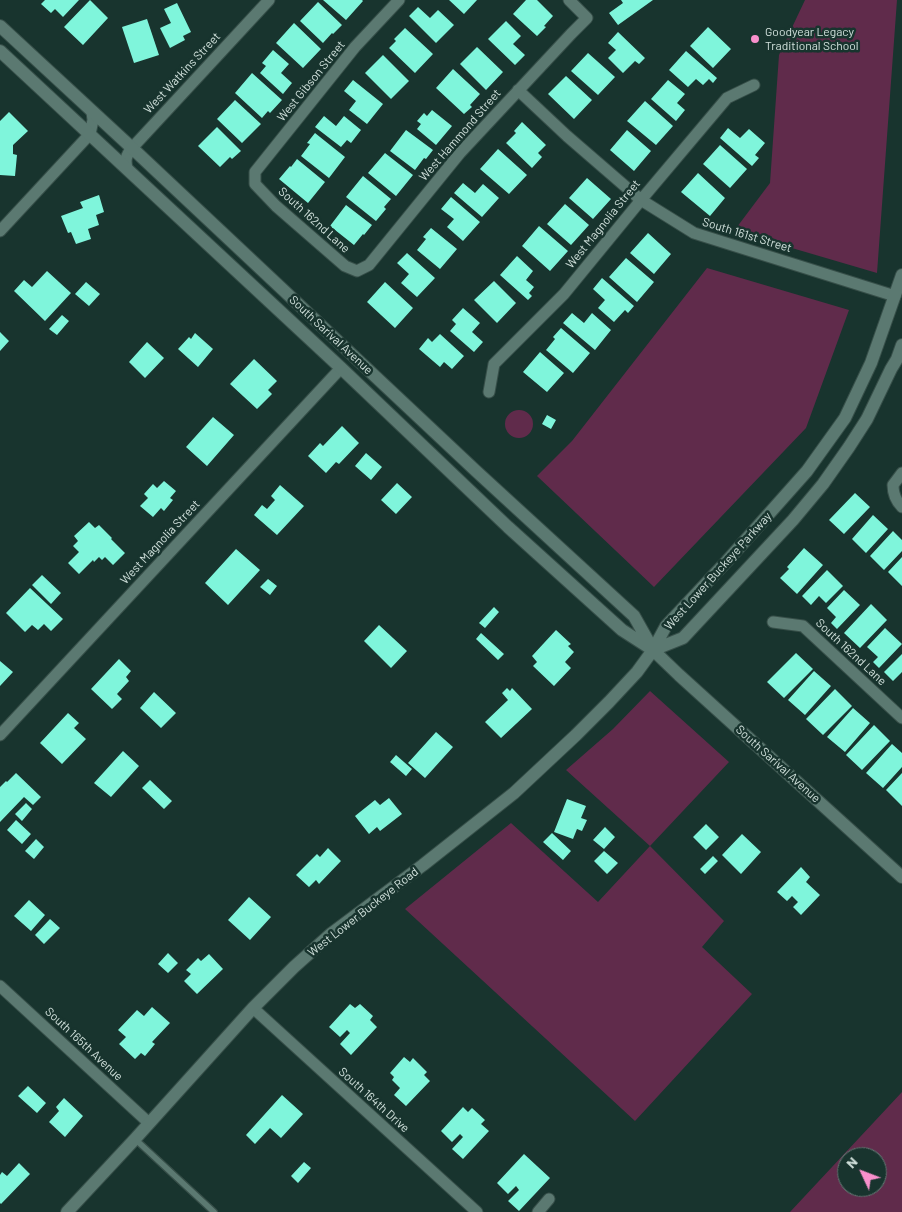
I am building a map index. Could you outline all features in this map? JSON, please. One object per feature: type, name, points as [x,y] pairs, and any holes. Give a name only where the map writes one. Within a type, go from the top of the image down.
[{"type":"main road","name":"South Sarival Avenue","points":[[0,26],[634,616],[653,650]]},
{"type":"main road","name":"South Sarival Avenue","points":[[0,51],[592,604],[622,630],[653,650],[679,676],[902,877]]},
{"type":"main road","name":"West Lower Buckeye Parkway","points":[[653,650],[666,626],[807,471],[844,418],[871,363],[902,275]]},
{"type":"main road","name":"West Lower Buckeye Parkway","points":[[653,650],[684,638],[793,520],[823,484],[867,419],[902,345]]},
{"type":"main road","points":[[341,368],[353,356]]},
{"type":"main road","name":"West Lower Buckeye Road","points":[[67,1212],[253,1008],[300,962],[332,933],[472,827],[538,772],[609,702],[637,672],[653,650]]},
{"type":"street","name":"West Watkins Street","points":[[127,168],[125,161],[127,153],[268,0]]},
{"type":"street","name":"West Gibson Street","points":[[255,184],[256,172],[355,47],[398,0]]},
{"type":"street","name":"West Hammond Street","points":[[357,271],[369,265],[460,153],[587,18],[569,0]]},
{"type":"street","name":"West Magnolia Street","points":[[489,392],[494,364],[564,294],[727,98],[754,85]]},
{"type":"street","name":"South 161st Street","points":[[518,90],[566,136],[641,200],[694,233],[895,296]]},
{"type":"street","points":[[0,230],[90,134],[93,120],[92,112]]},
{"type":"street","name":"South 162nd Lane","points":[[255,184],[276,206],[344,266],[357,271]]},
{"type":"street","name":"West Magnolia Street","points":[[0,734],[341,368]]},
{"type":"street","points":[[902,473],[893,485],[893,493],[902,507]]},
{"type":"street","name":"South 162nd Lane","points":[[774,622],[803,626],[902,718]]},
{"type":"street","name":"South 165th Avenue","points":[[0,986],[149,1123]]},
{"type":"street","name":"South 164th Drive","points":[[253,1008],[476,1212]]},
{"type":"street","points":[[538,1212],[549,1199]]},
{"type":"lane","points":[[134,1139],[214,1212]]},
{"type":"shaded area","points":[[805,0],[897,0],[877,273],[734,231],[770,183],[779,55]]},
{"type":"shaded area","points":[[707,268],[849,310],[806,428],[654,587],[537,476],[572,441]]},
{"type":"shaded area","points":[[519,410],[529,414],[533,424],[529,434],[519,438],[509,434],[505,424],[509,414]]},
{"type":"shaded area","points":[[650,691],[729,762],[650,846],[566,770],[613,729]]},
{"type":"shaded area","points":[[511,823],[598,902],[650,846],[724,921],[702,947],[752,994],[635,1121],[405,909]]},
{"type":"shaded area","points":[[902,1092],[902,1212],[790,1212],[837,1162],[837,1197],[887,1197],[887,1147],[851,1147]]},
{"type":"building","points":[[45,0],[79,0],[63,17],[55,9],[51,13],[41,4]]},
{"type":"building","points":[[90,0],[108,18],[83,45],[64,27]]},
{"type":"building","points":[[323,0],[362,0],[363,1],[346,20]]},
{"type":"building","points":[[449,0],[477,0],[464,14]]},
{"type":"building","points":[[526,0],[537,0],[553,16],[537,36],[513,14]]},
{"type":"building","points":[[621,0],[653,0],[618,25],[609,13],[623,3]]},
{"type":"building","points":[[318,2],[342,25],[323,43],[300,21]]},
{"type":"building","points":[[177,3],[191,32],[183,36],[185,40],[170,48],[160,28],[171,23],[164,9]]},
{"type":"building","points":[[418,7],[430,18],[438,10],[454,25],[436,43],[409,16]]},
{"type":"building","points":[[147,19],[159,55],[134,63],[122,27]]},
{"type":"building","points":[[506,21],[521,36],[513,44],[525,55],[515,65],[488,39]]},
{"type":"building","points":[[294,23],[321,49],[303,68],[276,43]]},
{"type":"building","points":[[708,27],[731,49],[713,68],[690,46]]},
{"type":"building","points":[[405,28],[433,54],[415,73],[389,48],[396,41],[394,39]]},
{"type":"building","points":[[618,32],[645,58],[639,64],[635,61],[623,73],[608,58],[616,50],[608,43]]},
{"type":"building","points":[[477,47],[503,72],[486,90],[460,64]]},
{"type":"building","points":[[273,50],[289,64],[281,73],[292,83],[283,94],[260,73],[266,66],[262,63]]},
{"type":"building","points":[[686,51],[717,78],[713,83],[709,79],[703,85],[696,79],[688,87],[669,70]]},
{"type":"building","points":[[588,53],[615,77],[598,95],[571,71]]},
{"type":"building","points":[[383,55],[409,81],[391,99],[365,73]]},
{"type":"building","points":[[453,69],[480,94],[470,105],[472,107],[464,114],[436,88]]},
{"type":"building","points":[[252,73],[282,100],[270,113],[268,111],[262,118],[235,93]]},
{"type":"building","points":[[566,76],[592,100],[574,119],[548,94]]},
{"type":"building","points":[[353,80],[383,104],[367,124],[349,110],[356,101],[344,91]]},
{"type":"building","points":[[668,80],[685,94],[677,103],[685,110],[676,121],[651,99]]},
{"type":"building","points":[[235,100],[261,124],[242,143],[217,119]]},
{"type":"building","points":[[645,101],[673,126],[656,145],[627,121]]},
{"type":"building","points":[[432,110],[452,126],[436,145],[417,129],[421,124],[417,121],[424,113],[427,116]]},
{"type":"building","points":[[9,112],[28,131],[13,145],[13,154],[17,155],[15,176],[0,175],[0,121]]},
{"type":"building","points":[[324,116],[336,126],[344,116],[361,130],[351,143],[347,140],[341,147],[315,127]]},
{"type":"building","points":[[522,122],[546,145],[538,153],[542,157],[532,168],[506,143],[516,133],[514,131]]},
{"type":"building","points":[[217,127],[241,151],[232,159],[230,157],[220,167],[198,146]]},
{"type":"building","points":[[728,128],[740,138],[749,129],[765,143],[755,155],[759,158],[752,166],[720,138]]},
{"type":"building","points":[[406,130],[433,150],[415,170],[390,151]]},
{"type":"building","points":[[627,130],[651,151],[634,171],[610,150]]},
{"type":"building","points":[[315,133],[345,157],[329,178],[301,156],[310,144],[307,143]]},
{"type":"building","points":[[720,145],[747,169],[730,188],[703,164]]},
{"type":"building","points":[[498,149],[527,175],[509,194],[480,169]]},
{"type":"building","points":[[385,153],[413,175],[396,196],[368,173]]},
{"type":"building","points":[[297,159],[325,182],[308,203],[279,179]]},
{"type":"building","points":[[698,173],[725,198],[710,216],[681,192]]},
{"type":"building","points":[[363,176],[391,199],[384,207],[386,209],[376,221],[346,197]]},
{"type":"building","points":[[587,178],[611,199],[593,219],[569,198]]},
{"type":"building","points":[[463,183],[475,193],[483,184],[499,198],[482,217],[454,193]]},
{"type":"building","points":[[99,195],[104,212],[96,215],[99,225],[88,229],[91,239],[76,244],[71,232],[68,233],[61,216],[83,208],[80,202]]},
{"type":"building","points":[[451,197],[480,222],[463,241],[447,227],[454,219],[441,209]]},
{"type":"building","points":[[565,204],[589,225],[571,245],[547,224]]},
{"type":"building","points":[[346,205],[372,225],[354,245],[330,226]]},
{"type":"building","points":[[539,226],[568,251],[550,271],[522,246]]},
{"type":"building","points":[[431,228],[457,249],[440,269],[417,250],[426,239],[423,237]]},
{"type":"building","points":[[648,233],[671,254],[654,274],[630,253]]},
{"type":"building","points":[[407,253],[435,278],[417,297],[401,283],[409,274],[397,263]]},
{"type":"building","points":[[517,256],[533,271],[526,280],[534,287],[529,293],[532,296],[528,300],[500,275]]},
{"type":"building","points":[[626,258],[654,282],[637,302],[609,277]]},
{"type":"building","points":[[47,271],[71,293],[45,321],[14,291],[24,280],[32,287]]},
{"type":"building","points":[[602,278],[634,306],[628,313],[625,310],[614,322],[598,308],[605,300],[593,289]]},
{"type":"building","points":[[494,281],[516,303],[497,323],[474,300]]},
{"type":"building","points":[[86,282],[100,294],[89,306],[75,294]]},
{"type":"building","points":[[385,282],[413,308],[395,328],[367,302]]},
{"type":"building","points":[[463,308],[480,323],[472,332],[483,342],[474,352],[450,331],[456,324],[452,320]]},
{"type":"building","points":[[572,313],[584,323],[592,313],[611,330],[595,350],[563,323]]},
{"type":"building","points":[[62,315],[69,321],[57,335],[49,329]]},
{"type":"building","points":[[561,328],[590,353],[573,373],[546,350],[555,339],[553,337]]},
{"type":"building","points":[[0,332],[9,341],[0,351]]},
{"type":"building","points":[[195,333],[213,349],[198,367],[178,349],[189,337],[191,339]]},
{"type":"building","points":[[440,334],[464,356],[452,369],[444,362],[440,367],[419,349],[428,338],[432,342]]},
{"type":"building","points":[[147,342],[164,358],[145,378],[129,362]]},
{"type":"building","points":[[540,352],[564,373],[547,392],[523,372]]},
{"type":"building","points":[[254,359],[277,381],[268,390],[272,394],[257,409],[230,384]]},
{"type":"building","points":[[547,415],[556,420],[551,429],[542,424]]},
{"type":"building","points":[[213,417],[234,435],[207,466],[186,447]]},
{"type":"building","points":[[342,426],[359,443],[339,464],[336,462],[326,473],[308,456],[320,443],[323,446]]},
{"type":"building","points":[[366,453],[382,467],[371,480],[355,466]]},
{"type":"building","points":[[164,481],[176,491],[170,498],[173,500],[164,511],[161,508],[153,517],[140,506],[148,498],[144,494],[153,484],[157,488]]},
{"type":"building","points":[[397,483],[412,497],[396,514],[381,500]]},
{"type":"building","points":[[280,485],[304,506],[277,535],[254,515],[262,505],[267,509],[275,500],[271,496]]},
{"type":"building","points":[[855,493],[870,507],[844,534],[829,520]]},
{"type":"building","points":[[873,515],[888,529],[866,553],[852,539]]},
{"type":"building","points":[[89,522],[95,528],[99,525],[125,553],[113,565],[105,557],[102,560],[99,557],[94,562],[93,560],[79,574],[68,563],[79,552],[73,546],[78,541],[74,536]]},
{"type":"building","points":[[893,531],[902,540],[902,551],[884,570],[870,556]]},
{"type":"building","points":[[804,548],[823,565],[797,594],[780,578]]},
{"type":"building","points":[[236,549],[260,570],[228,605],[205,583]]},
{"type":"building","points":[[902,557],[902,586],[888,572]]},
{"type":"building","points":[[827,570],[843,586],[826,603],[819,596],[811,605],[802,596]]},
{"type":"building","points":[[42,575],[61,593],[51,604],[32,585]]},
{"type":"building","points":[[268,579],[277,586],[270,595],[260,587]]},
{"type":"building","points":[[30,588],[63,619],[51,631],[44,624],[38,630],[32,625],[25,632],[6,613]]},
{"type":"building","points":[[844,590],[860,605],[837,629],[831,623],[836,617],[827,608]]},
{"type":"building","points":[[871,604],[887,620],[860,648],[844,633]]},
{"type":"building","points":[[494,607],[499,612],[485,628],[479,623]]},
{"type":"building","points":[[379,625],[407,651],[391,668],[364,641]]},
{"type":"building","points":[[885,628],[902,644],[879,668],[873,662],[878,657],[867,647]]},
{"type":"building","points":[[556,630],[571,644],[568,646],[574,652],[565,662],[571,668],[554,686],[533,666],[537,662],[532,656]]},
{"type":"building","points":[[481,633],[504,654],[498,660],[476,639]]},
{"type":"building","points":[[796,653],[813,669],[784,698],[767,682]]},
{"type":"building","points":[[902,654],[902,672],[893,681],[884,672]]},
{"type":"building","points":[[119,659],[131,671],[126,677],[129,681],[117,694],[122,699],[112,709],[91,689]]},
{"type":"building","points":[[0,661],[13,672],[0,686]]},
{"type":"building","points":[[814,671],[831,686],[805,715],[788,700]]},
{"type":"building","points":[[507,688],[510,691],[512,688],[532,709],[501,738],[485,722],[508,700],[502,693]]},
{"type":"building","points":[[835,689],[852,706],[823,735],[806,719]]},
{"type":"building","points":[[154,692],[176,713],[161,728],[140,708]]},
{"type":"building","points":[[853,708],[870,723],[845,752],[827,737]]},
{"type":"building","points":[[68,713],[79,723],[74,728],[86,739],[62,764],[40,743]]},
{"type":"building","points":[[874,725],[890,741],[862,770],[846,755]]},
{"type":"building","points":[[436,732],[453,747],[425,778],[408,763]]},
{"type":"building","points":[[892,744],[902,753],[902,767],[883,788],[866,773]]},
{"type":"building","points":[[123,751],[139,766],[111,797],[94,783]]},
{"type":"building","points":[[396,755],[412,769],[406,776],[390,762]]},
{"type":"building","points":[[16,773],[41,797],[33,805],[24,797],[0,822],[0,787]]},
{"type":"building","points":[[902,773],[902,806],[886,790]]},
{"type":"building","points":[[150,780],[172,801],[164,809],[142,788]]},
{"type":"building","points":[[389,798],[402,814],[380,831],[377,827],[369,834],[355,816],[375,800],[380,805]]},
{"type":"building","points":[[567,799],[586,806],[581,818],[587,820],[582,831],[577,829],[573,839],[554,832]]},
{"type":"building","points":[[26,803],[32,809],[22,821],[15,814]]},
{"type":"building","points":[[16,820],[31,834],[22,844],[7,830]]},
{"type":"building","points":[[706,824],[719,837],[706,850],[693,837]]},
{"type":"building","points":[[605,827],[615,837],[604,849],[593,840]]},
{"type":"building","points":[[552,833],[571,851],[563,860],[543,842]]},
{"type":"building","points":[[742,834],[761,852],[741,874],[722,855]]},
{"type":"building","points":[[36,839],[44,847],[34,859],[25,851]]},
{"type":"building","points":[[328,848],[341,861],[319,884],[316,880],[309,887],[296,875],[317,854],[320,857]]},
{"type":"building","points":[[604,851],[618,863],[607,874],[594,861]]},
{"type":"building","points":[[713,856],[718,861],[705,874],[700,869]]},
{"type":"building","points":[[801,867],[810,877],[806,882],[820,895],[801,915],[793,907],[798,902],[792,896],[787,901],[777,892]]},
{"type":"building","points":[[249,897],[271,917],[250,940],[228,920]]},
{"type":"building","points":[[29,900],[45,915],[31,931],[14,916]]},
{"type":"building","points":[[50,919],[60,928],[44,944],[35,935]]},
{"type":"building","points":[[168,953],[178,963],[168,973],[158,964]]},
{"type":"building","points":[[209,954],[223,969],[197,994],[184,981],[191,974],[186,970],[198,958],[201,961]]},
{"type":"building","points":[[350,1004],[355,1008],[360,1004],[373,1016],[370,1020],[377,1027],[351,1055],[340,1044],[350,1033],[347,1030],[340,1037],[329,1027]]},
{"type":"building","points":[[152,1007],[170,1023],[152,1042],[155,1044],[145,1056],[141,1053],[135,1059],[119,1044],[126,1037],[118,1030],[137,1010],[144,1016]]},
{"type":"building","points":[[404,1057],[410,1062],[413,1058],[427,1072],[424,1075],[430,1081],[406,1106],[394,1095],[400,1088],[392,1080],[394,1077],[390,1073]]},
{"type":"building","points":[[28,1086],[46,1103],[37,1113],[18,1096]]},
{"type":"building","points":[[282,1095],[303,1114],[281,1138],[270,1128],[255,1144],[246,1135]]},
{"type":"building","points":[[64,1098],[83,1116],[65,1137],[49,1122],[59,1111],[56,1107]]},
{"type":"building","points":[[463,1107],[468,1112],[472,1108],[485,1120],[481,1124],[489,1131],[463,1159],[452,1149],[463,1137],[460,1134],[452,1142],[441,1131]]},
{"type":"building","points":[[524,1154],[550,1178],[519,1211],[508,1201],[519,1190],[516,1186],[508,1194],[497,1183]]},
{"type":"building","points":[[304,1162],[311,1168],[298,1183],[291,1176]]},
{"type":"building","points":[[19,1163],[30,1174],[1,1204],[0,1175],[2,1172],[7,1176]]},
{"type":"place","name":"Goodyear Legacy Traditional School","points":[[755,39]]}]
